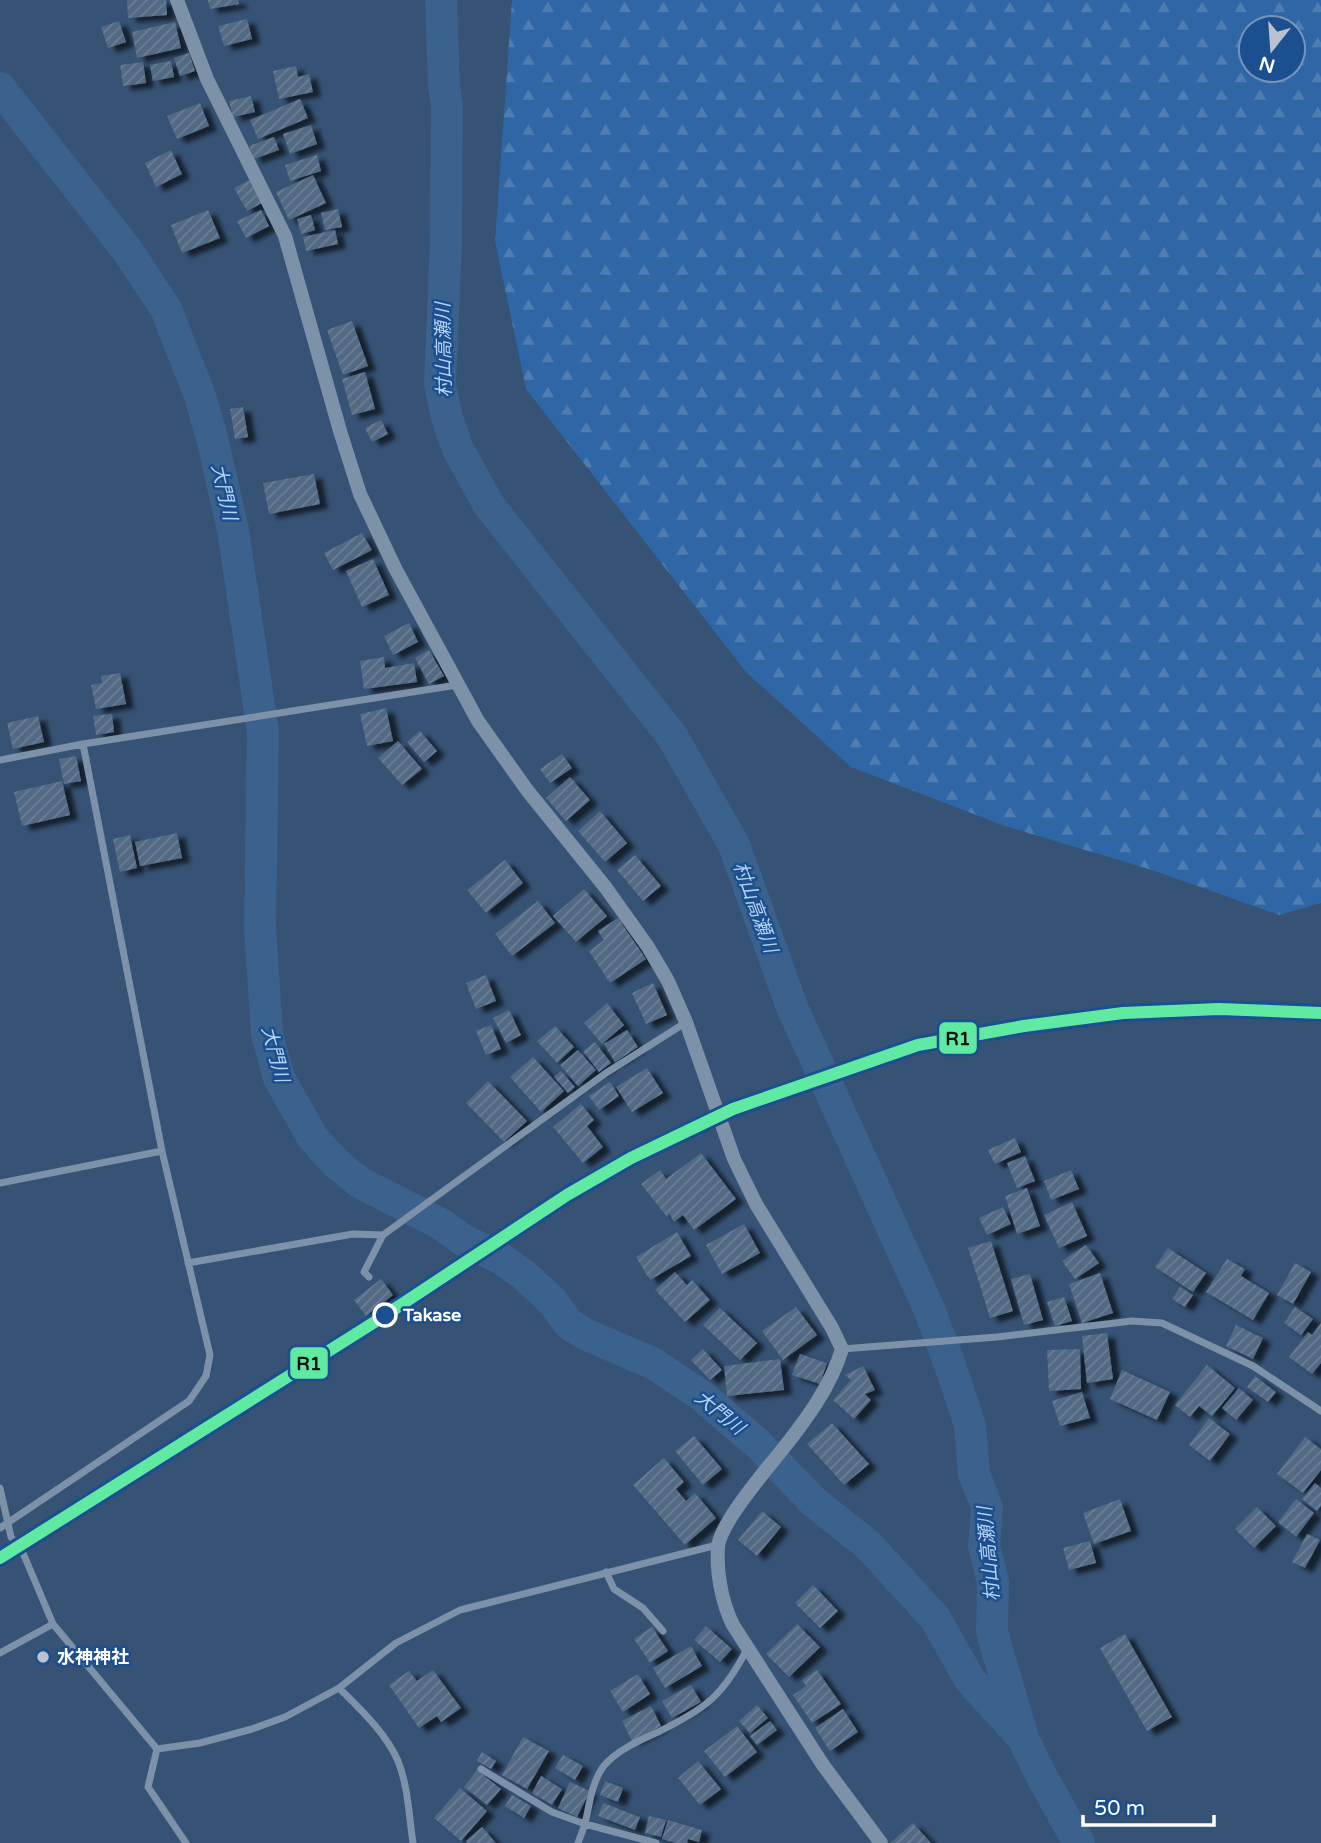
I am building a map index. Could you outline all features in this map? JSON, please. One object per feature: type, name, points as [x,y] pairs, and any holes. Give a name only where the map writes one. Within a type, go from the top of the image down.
[{"type":"street","points":[[177,0],[207,79],[285,236],[360,494],[395,568],[478,720],[527,790],[606,888],[648,947],[668,981],[686,1022],[734,1159],[756,1204],[832,1328],[842,1349],[825,1389],[785,1447],[734,1512],[718,1545],[720,1581],[727,1613],[748,1648],[823,1765],[881,1843]]},
{"type":"lane","points":[[0,760],[232,719],[457,685]]},
{"type":"lane","points":[[4,1526],[189,1401],[206,1376],[210,1355],[162,1151],[83,744]]},
{"type":"lane","points":[[369,1277],[364,1272],[383,1235],[606,1073],[686,1022]]},
{"type":"lane","points":[[0,1183],[162,1151]]},
{"type":"lane","points":[[188,1263],[353,1234],[383,1235]]},
{"type":"lane","points":[[842,1349],[997,1337],[1132,1321],[1162,1323],[1253,1366],[1321,1411]]},
{"type":"lane","points":[[0,1488],[4,1526],[23,1553],[53,1624],[157,1749]]},
{"type":"lane","points":[[157,1749],[200,1743],[252,1729],[295,1712],[339,1688],[396,1643],[460,1610],[718,1545]]},
{"type":"lane","points":[[606,1572],[614,1589],[643,1608],[663,1631]]},
{"type":"lane","points":[[0,1653],[53,1624]]},
{"type":"lane","points":[[578,1843],[603,1766],[633,1743],[701,1708],[719,1694],[732,1678],[748,1648]]},
{"type":"lane","points":[[339,1688],[384,1738],[397,1760],[404,1784],[413,1843]]},
{"type":"lane","points":[[157,1749],[148,1787],[186,1843]]},
{"type":"lane","points":[[481,1769],[552,1812],[656,1843]]},
{"type":"green space","points":[[512,0],[1321,0],[1321,903],[1279,915],[1152,870],[1005,826],[851,767],[746,672],[526,389],[495,241]]},
{"type":"building","points":[[127,0],[166,0],[167,15],[128,18]]},
{"type":"building","points":[[208,0],[238,0],[239,4],[210,9]]},
{"type":"building","points":[[247,19],[252,39],[224,46],[218,26]]},
{"type":"building","points":[[119,21],[126,42],[108,48],[101,27]]},
{"type":"building","points":[[175,22],[181,48],[137,58],[132,32]]},
{"type":"building","points":[[189,53],[195,71],[180,76],[174,58]]},
{"type":"building","points":[[171,61],[174,77],[153,81],[150,65]]},
{"type":"building","points":[[143,62],[146,83],[123,86],[120,65]]},
{"type":"building","points":[[296,66],[298,77],[309,74],[313,92],[279,99],[273,71]]},
{"type":"building","points":[[251,96],[255,112],[233,117],[229,101]]},
{"type":"building","points":[[300,99],[308,118],[258,139],[250,120]]},
{"type":"building","points":[[200,103],[209,126],[177,139],[167,116]]},
{"type":"building","points":[[311,125],[317,144],[290,154],[283,134]]},
{"type":"building","points":[[274,137],[279,150],[254,159],[249,146]]},
{"type":"building","points":[[171,150],[182,174],[156,187],[145,163]]},
{"type":"building","points":[[317,155],[321,171],[290,181],[285,165]]},
{"type":"building","points":[[313,175],[326,203],[289,220],[276,192]]},
{"type":"building","points":[[250,180],[262,203],[247,211],[234,188]]},
{"type":"building","points":[[338,209],[342,227],[325,230],[321,213]]},
{"type":"building","points":[[208,210],[220,238],[182,253],[171,225]]},
{"type":"building","points":[[261,210],[269,226],[246,238],[237,221]]},
{"type":"building","points":[[311,215],[315,230],[301,234],[297,219]]},
{"type":"building","points":[[335,230],[338,244],[306,251],[303,237]]},
{"type":"building","points":[[352,321],[368,366],[343,375],[327,330]]},
{"type":"building","points":[[365,372],[375,409],[352,415],[342,379]]},
{"type":"building","points":[[243,407],[248,437],[235,439],[230,409]]},
{"type":"building","points":[[381,420],[388,434],[372,442],[365,428]]},
{"type":"building","points":[[314,474],[320,504],[269,514],[263,483]]},
{"type":"building","points":[[362,533],[372,550],[333,570],[324,553]]},
{"type":"building","points":[[373,559],[389,595],[362,607],[346,571]]},
{"type":"building","points":[[409,623],[418,642],[393,655],[384,636]]},
{"type":"building","points":[[429,650],[444,676],[429,684],[415,658]]},
{"type":"building","points":[[384,657],[385,668],[414,663],[417,682],[364,689],[360,661]]},
{"type":"building","points":[[120,673],[126,704],[96,709],[91,685],[102,683],[101,676]]},
{"type":"building","points":[[386,708],[393,741],[367,746],[360,714]]},
{"type":"building","points":[[112,714],[114,732],[96,735],[93,716]]},
{"type":"building","points":[[38,716],[44,742],[13,749],[7,723]]},
{"type":"building","points":[[420,731],[437,751],[424,762],[407,742]]},
{"type":"building","points":[[398,741],[422,769],[402,785],[378,758]]},
{"type":"building","points":[[562,754],[572,768],[550,783],[540,769]]},
{"type":"building","points":[[76,756],[81,781],[64,784],[59,759]]},
{"type":"building","points":[[570,777],[590,800],[566,821],[546,798]]},
{"type":"building","points":[[62,781],[70,815],[22,826],[14,792]]},
{"type":"building","points":[[600,811],[627,843],[605,862],[578,831]]},
{"type":"building","points":[[177,833],[182,858],[140,866],[135,842]]},
{"type":"building","points":[[130,835],[137,868],[120,872],[113,839]]},
{"type":"building","points":[[635,855],[661,886],[643,901],[617,870]]},
{"type":"building","points":[[505,860],[523,883],[486,913],[467,890]]},
{"type":"building","points":[[584,889],[607,916],[576,942],[553,916]]},
{"type":"building","points":[[538,901],[555,923],[512,956],[495,934]]},
{"type":"building","points":[[618,918],[646,959],[610,983],[589,951],[604,940],[598,931]]},
{"type":"building","points":[[486,975],[496,1001],[476,1009],[466,983]]},
{"type":"building","points":[[653,983],[667,1015],[646,1024],[632,993]]},
{"type":"building","points":[[607,1003],[624,1025],[602,1044],[584,1023]]},
{"type":"building","points":[[509,1010],[521,1035],[506,1043],[493,1018]]},
{"type":"building","points":[[491,1025],[501,1049],[486,1055],[476,1031]]},
{"type":"building","points":[[555,1026],[574,1047],[557,1063],[537,1041]]},
{"type":"building","points":[[627,1030],[638,1047],[615,1062],[604,1044]]},
{"type":"building","points":[[595,1042],[611,1063],[599,1072],[583,1051]]},
{"type":"building","points":[[578,1050],[596,1070],[578,1086],[560,1065]]},
{"type":"building","points":[[533,1057],[564,1091],[541,1112],[510,1077]]},
{"type":"building","points":[[647,1068],[663,1093],[632,1112],[616,1087]]},
{"type":"building","points":[[561,1071],[575,1087],[568,1093],[554,1077]]},
{"type":"building","points":[[488,1081],[527,1121],[504,1142],[466,1103]]},
{"type":"building","points":[[610,1082],[619,1096],[599,1110],[589,1096]]},
{"type":"building","points":[[581,1104],[594,1120],[587,1126],[603,1147],[583,1163],[553,1127]]},
{"type":"building","points":[[1015,1138],[1021,1152],[995,1164],[988,1150]]},
{"type":"building","points":[[701,1153],[736,1199],[694,1230],[683,1215],[674,1222],[669,1214],[667,1217],[641,1184],[660,1170],[666,1179]]},
{"type":"building","points":[[1025,1156],[1035,1181],[1017,1188],[1007,1163]]},
{"type":"building","points":[[1071,1170],[1079,1189],[1051,1200],[1044,1181]]},
{"type":"building","points":[[1027,1188],[1040,1226],[1017,1234],[1005,1196]]},
{"type":"building","points":[[1072,1202],[1087,1236],[1059,1248],[1044,1215]]},
{"type":"building","points":[[1003,1207],[1011,1224],[987,1235],[979,1218]]},
{"type":"building","points":[[744,1224],[760,1253],[722,1274],[706,1245]]},
{"type":"building","points":[[677,1232],[691,1256],[650,1280],[636,1257]]},
{"type":"building","points":[[991,1241],[1013,1311],[990,1318],[968,1248]]},
{"type":"building","points":[[1086,1245],[1099,1263],[1075,1279],[1062,1261]]},
{"type":"building","points":[[1168,1248],[1206,1273],[1193,1292],[1155,1267]]},
{"type":"building","points":[[1227,1259],[1245,1269],[1241,1276],[1269,1293],[1253,1320],[1206,1292]]},
{"type":"building","points":[[1295,1263],[1311,1272],[1293,1304],[1277,1295]]},
{"type":"building","points":[[675,1272],[687,1285],[692,1280],[710,1300],[685,1322],[655,1290]]},
{"type":"building","points":[[1100,1273],[1113,1313],[1082,1323],[1069,1284]]},
{"type":"building","points":[[1030,1274],[1043,1320],[1024,1325],[1011,1279]]},
{"type":"building","points":[[381,1279],[393,1295],[366,1316],[354,1300]]},
{"type":"building","points":[[1180,1287],[1193,1295],[1185,1307],[1172,1299]]},
{"type":"building","points":[[1064,1297],[1072,1321],[1055,1326],[1047,1302]]},
{"type":"building","points":[[796,1307],[817,1335],[783,1360],[762,1331]]},
{"type":"building","points":[[1295,1307],[1313,1319],[1301,1335],[1284,1323]]},
{"type":"building","points":[[720,1308],[757,1343],[740,1360],[703,1325]]},
{"type":"building","points":[[1321,1323],[1321,1363],[1312,1374],[1289,1357],[1308,1332],[1312,1335]]},
{"type":"building","points":[[1236,1325],[1263,1338],[1253,1359],[1226,1346]]},
{"type":"building","points":[[1107,1333],[1113,1379],[1087,1383],[1082,1336]]},
{"type":"building","points":[[703,1349],[722,1370],[710,1380],[691,1360]]},
{"type":"building","points":[[1080,1349],[1081,1389],[1049,1391],[1047,1350]]},
{"type":"building","points":[[800,1354],[827,1363],[820,1384],[792,1375]]},
{"type":"building","points":[[780,1359],[784,1390],[727,1396],[724,1366]]},
{"type":"building","points":[[1207,1365],[1235,1388],[1212,1416],[1199,1406],[1190,1417],[1175,1405]]},
{"type":"building","points":[[863,1366],[875,1390],[865,1394],[871,1400],[854,1419],[833,1400],[851,1380],[845,1375]]},
{"type":"building","points":[[1122,1370],[1170,1392],[1157,1420],[1110,1399]]},
{"type":"building","points":[[1255,1376],[1276,1392],[1268,1402],[1247,1387]]},
{"type":"building","points":[[1239,1388],[1253,1400],[1236,1420],[1222,1408]]},
{"type":"building","points":[[1082,1392],[1090,1418],[1060,1426],[1052,1401]]},
{"type":"building","points":[[1209,1418],[1230,1434],[1210,1461],[1189,1445]]},
{"type":"building","points":[[832,1423],[869,1464],[844,1485],[807,1444]]},
{"type":"building","points":[[694,1436],[722,1469],[703,1485],[675,1451]]},
{"type":"building","points":[[1305,1437],[1321,1449],[1321,1470],[1303,1493],[1277,1474]]},
{"type":"building","points":[[664,1458],[684,1482],[676,1489],[686,1501],[695,1493],[716,1518],[685,1545],[633,1485]]},
{"type":"building","points":[[1315,1483],[1321,1488],[1321,1506],[1317,1511],[1302,1499]]},
{"type":"building","points":[[1120,1499],[1131,1531],[1094,1544],[1083,1513]]},
{"type":"building","points":[[1296,1499],[1314,1513],[1296,1537],[1278,1522]]},
{"type":"building","points":[[1257,1507],[1276,1526],[1254,1548],[1235,1529]]},
{"type":"building","points":[[762,1511],[781,1527],[757,1556],[738,1540]]},
{"type":"building","points":[[1307,1534],[1320,1540],[1305,1568],[1292,1562]]},
{"type":"building","points":[[1090,1541],[1096,1563],[1069,1570],[1063,1548]]},
{"type":"building","points":[[813,1585],[838,1611],[820,1628],[795,1603]]},
{"type":"building","points":[[797,1624],[820,1647],[789,1677],[766,1654]]},
{"type":"building","points":[[706,1626],[732,1649],[720,1662],[694,1640]]},
{"type":"building","points":[[652,1627],[668,1651],[650,1663],[634,1639]]},
{"type":"building","points":[[1125,1634],[1172,1717],[1147,1731],[1100,1648]]},
{"type":"building","points":[[691,1646],[702,1666],[665,1688],[653,1668]]},
{"type":"building","points":[[433,1670],[461,1708],[441,1722],[437,1716],[419,1728],[389,1685],[409,1671],[417,1681]]},
{"type":"building","points":[[817,1670],[841,1704],[812,1723],[793,1695],[806,1686],[802,1680]]},
{"type":"building","points":[[638,1674],[650,1694],[623,1712],[610,1691]]},
{"type":"building","points":[[691,1685],[701,1702],[672,1718],[662,1701]]},
{"type":"building","points":[[757,1705],[768,1718],[750,1733],[739,1721]]},
{"type":"building","points":[[651,1706],[661,1726],[632,1741],[622,1721]]},
{"type":"building","points":[[843,1709],[858,1732],[830,1751],[815,1728]]},
{"type":"building","points":[[770,1721],[777,1730],[757,1745],[750,1736]]},
{"type":"building","points":[[737,1726],[757,1752],[725,1777],[704,1751]]},
{"type":"building","points":[[523,1737],[549,1751],[527,1789],[502,1775]]},
{"type":"building","points":[[482,1752],[496,1761],[491,1769],[477,1761]]},
{"type":"building","points":[[563,1755],[583,1766],[575,1780],[555,1768]]},
{"type":"building","points":[[698,1761],[721,1789],[700,1805],[678,1778]]},
{"type":"building","points":[[477,1770],[501,1789],[487,1805],[464,1787]]},
{"type":"building","points":[[541,1776],[562,1789],[552,1805],[532,1793]]},
{"type":"building","points":[[605,1781],[623,1788],[618,1802],[600,1795]]},
{"type":"building","points":[[570,1782],[590,1791],[577,1817],[558,1808]]},
{"type":"building","points":[[460,1788],[487,1811],[461,1841],[434,1818]]},
{"type":"building","points":[[512,1795],[531,1806],[524,1818],[505,1806]]},
{"type":"building","points":[[603,1803],[640,1817],[635,1830],[598,1816]]},
{"type":"building","points":[[649,1816],[666,1820],[661,1837],[645,1833]]},
{"type":"building","points":[[668,1820],[702,1830],[699,1842],[688,1839],[687,1843],[676,1843],[662,1839]]},
{"type":"building","points":[[913,1823],[931,1843],[890,1843]]},
{"type":"building","points":[[482,1827],[496,1843],[467,1843],[466,1841]]},
{"type":"waterway","name":"村山高瀬川","points":[[441,0],[447,104],[446,242],[440,384],[447,418],[458,449],[488,504],[672,736],[734,845],[792,1007],[929,1309],[951,1368],[970,1425],[974,1474],[987,1507],[984,1546],[993,1582],[992,1632],[1023,1738],[1079,1843]]},
{"type":"waterway","name":"大門川","points":[[0,88],[127,250],[166,309],[200,396],[233,530],[263,732],[260,927],[267,1034],[279,1078],[313,1138],[336,1163],[359,1182],[439,1223],[524,1275],[552,1301],[569,1324],[585,1334],[654,1364],[702,1396],[757,1443],[814,1502],[868,1545],[935,1618],[970,1680],[1023,1738]]},
{"type":"transit line","name":"R1","points":[[0,1558],[381,1318],[567,1195],[631,1158],[733,1109],[918,1045],[1024,1026],[1123,1013],[1219,1009],[1321,1013]]},
{"type":"place","name":"Takase","points":[[385,1315]]},
{"type":"place","name":"水神神社","points":[[43,1657]]}]
